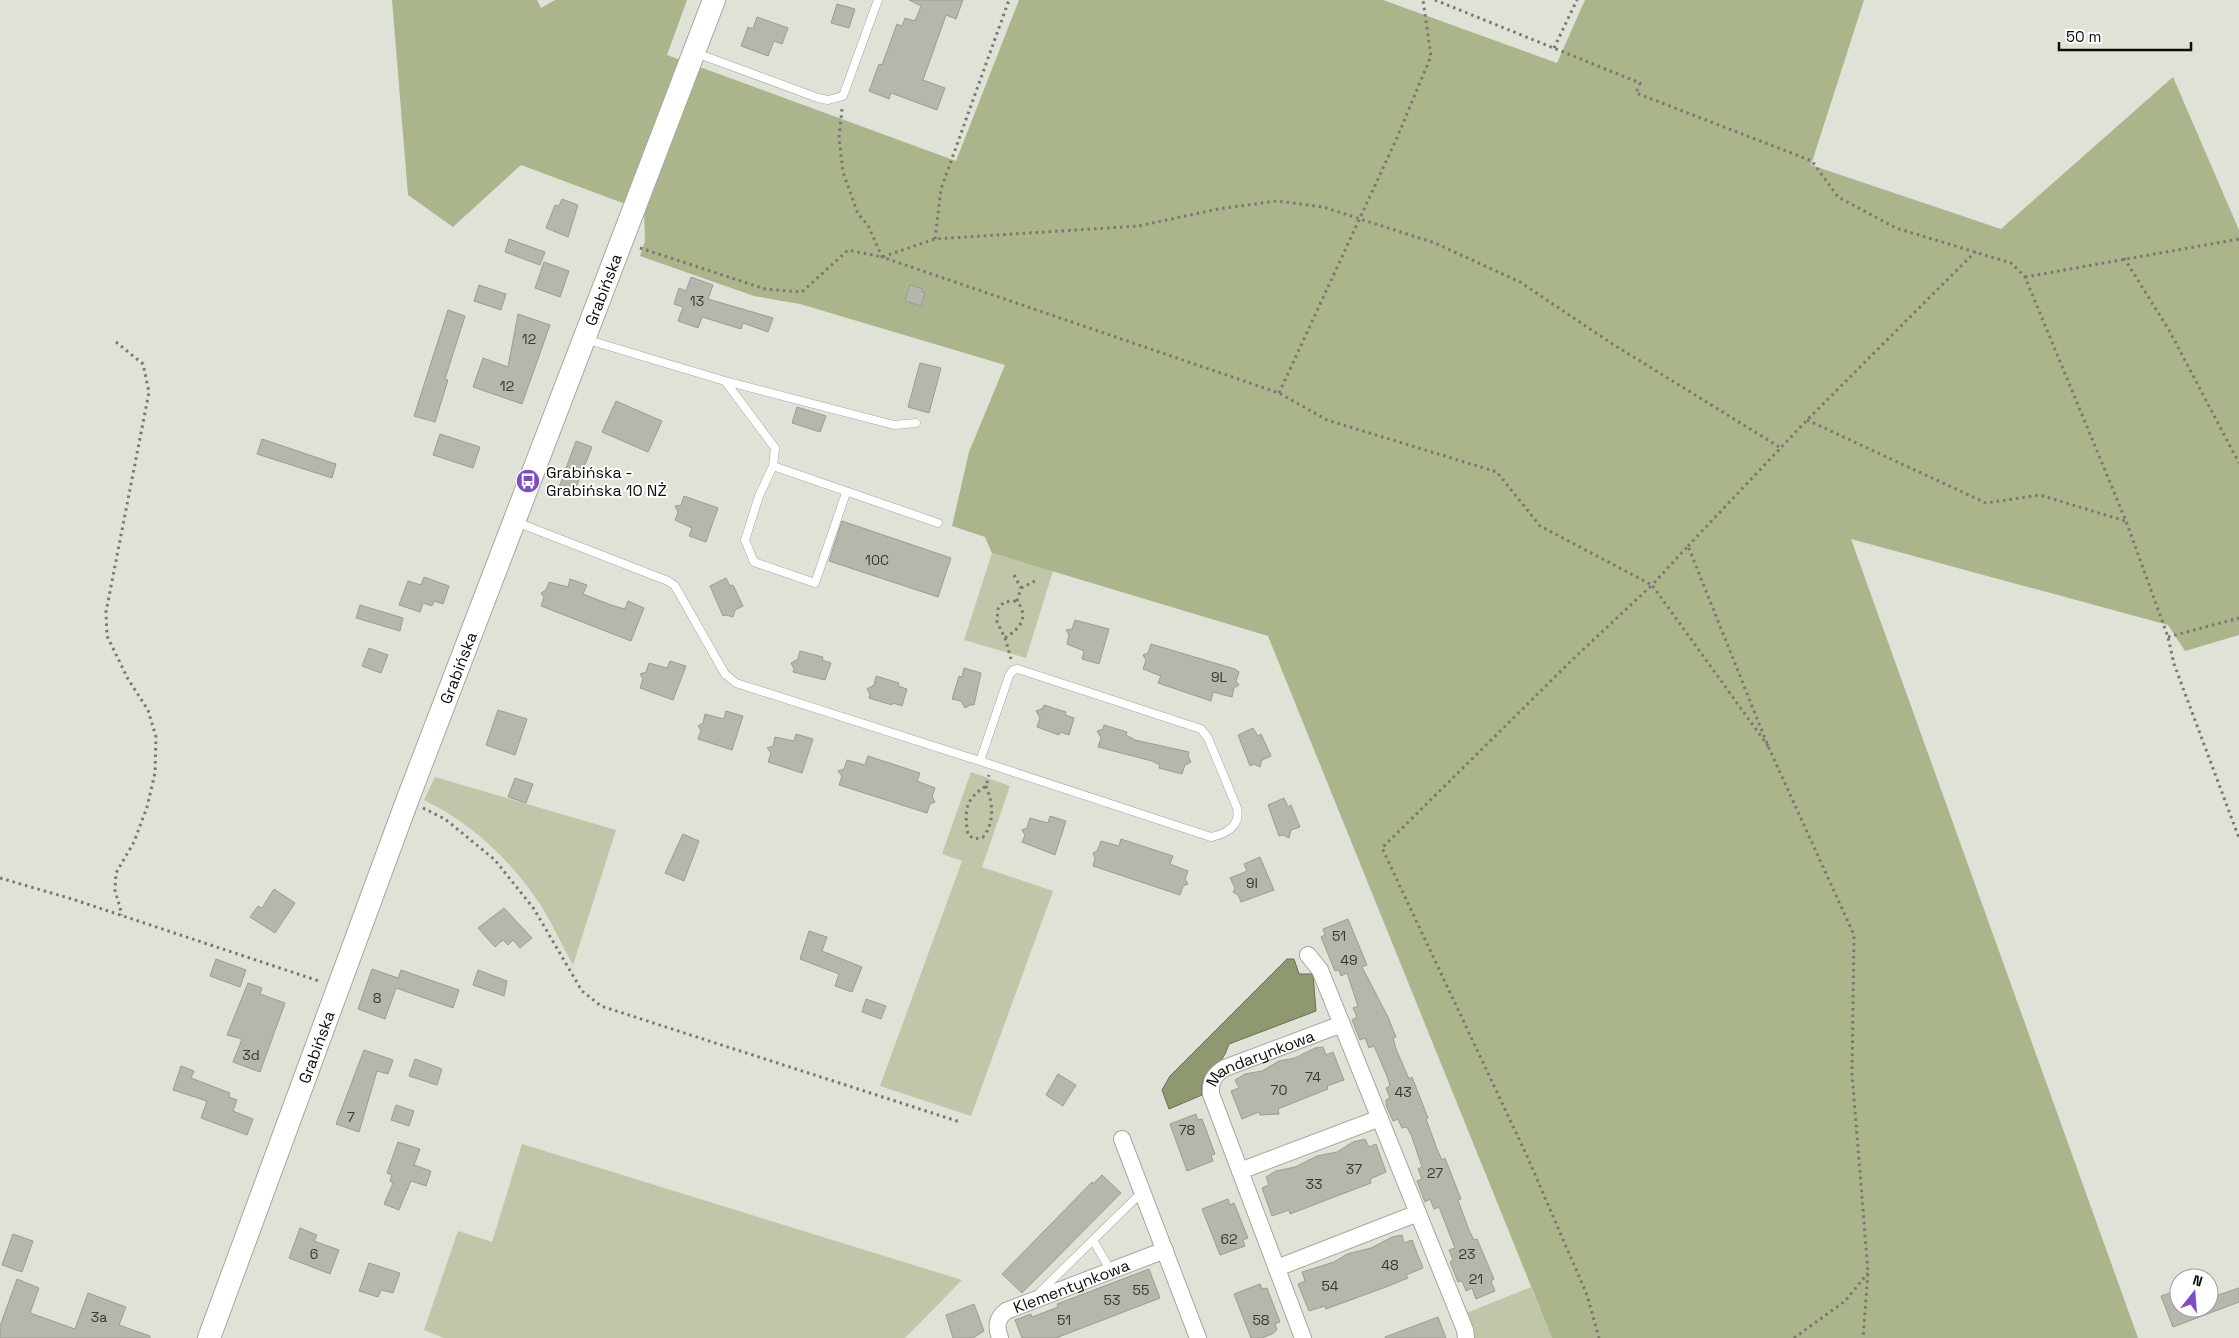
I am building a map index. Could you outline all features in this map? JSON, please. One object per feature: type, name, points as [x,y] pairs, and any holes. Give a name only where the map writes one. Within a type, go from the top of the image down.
[{"type":"street","name":"Grabińska","points":[[209,1338],[336,987],[714,0]]},
{"type":"street","points":[[1308,954],[1320,970],[1465,1330],[1466,1338]]},
{"type":"street","name":"Mandarynkowa","points":[[1303,1338],[1211,1094],[1213,1078],[1225,1068],[1342,1024]]},
{"type":"street","points":[[1240,1171],[1380,1118]]},
{"type":"street","points":[[1122,1139],[1198,1338]]},
{"type":"street","points":[[1277,1268],[1418,1213]]},
{"type":"street","name":"Klementynkowa","points":[[1000,1338],[997,1325],[1001,1315],[1165,1250]]},
{"type":"lane","points":[[695,52],[818,98],[828,100],[843,96],[878,0]]},
{"type":"lane","points":[[584,338],[725,382],[894,425],[916,423]]},
{"type":"lane","points":[[725,382],[776,448],[773,466],[758,496],[745,540],[754,562],[815,583],[846,492]]},
{"type":"lane","points":[[773,466],[938,523]]},
{"type":"lane","points":[[514,521],[668,581],[675,586],[725,674],[736,683],[1211,837],[1230,830],[1238,818],[1237,808],[1208,738],[1201,729],[1018,669],[1013,670],[1009,676],[980,761]]},
{"type":"lane","points":[[1031,1302],[1085,1247],[1094,1242],[1142,1192]]},
{"type":"lane","points":[[1094,1242],[1111,1271]]},
{"type":"path","points":[[935,239],[941,189],[1009,0]]},
{"type":"path","points":[[1279,393],[1358,218],[1396,140],[1431,56],[1423,0]]},
{"type":"path","points":[[1435,0],[1640,83],[1636,93],[1812,161],[1838,197],[1896,228],[1976,250],[2011,262],[2025,277],[2126,521],[2168,637],[2174,664],[2239,838]]},
{"type":"path","points":[[1554,48],[1578,0]]},
{"type":"path","points":[[843,96],[839,138],[843,172],[858,214],[868,225],[882,257]]},
{"type":"path","points":[[882,257],[935,239],[1138,226],[1218,209],[1277,201],[1323,208],[1435,243],[1520,282],[1611,343],[1781,448]]},
{"type":"path","points":[[2025,277],[2239,239]]},
{"type":"path","points":[[620,242],[765,289],[802,292],[848,250],[882,257],[1279,393],[1327,420],[1497,472],[1540,526],[1652,585],[1768,746]]},
{"type":"path","points":[[1599,1338],[1586,1296],[1527,1156],[1382,848],[1572,660],[1652,585],[1807,420],[1976,250]]},
{"type":"path","points":[[2124,258],[2168,330],[2239,463]]},
{"type":"path","points":[[116,342],[143,364],[149,392],[106,612],[107,636],[128,679],[148,710],[156,737],[155,773],[147,807],[134,842],[116,873],[115,890],[122,915]]},
{"type":"path","points":[[1807,420],[1986,503],[2040,495],[2126,521]]},
{"type":"path","points":[[1688,546],[1768,746],[1854,934],[1852,1074],[1868,1272],[1863,1338]]},
{"type":"path","points":[[1014,575],[1021,588],[1017,602]]},
{"type":"path","points":[[1021,588],[1035,581]]},
{"type":"path","points":[[1013,670],[1005,638],[997,622],[998,609],[1004,602],[1017,602]]},
{"type":"path","points":[[1005,638],[1017,631],[1022,624],[1022,608],[1017,602]]},
{"type":"path","points":[[2168,637],[2239,618]]},
{"type":"path","points":[[986,786],[971,796],[967,807],[968,835],[975,839],[983,837],[991,822],[992,804],[986,786],[989,774]]},
{"type":"path","points":[[407,801],[445,819],[495,860],[534,909],[582,991],[601,1006],[960,1122]]},
{"type":"path","points":[[0,878],[122,915],[336,987]]},
{"type":"path","points":[[1794,1338],[1846,1301],[1868,1272]]},
{"type":"shaded area","points":[[392,0],[537,0],[541,8],[555,0],[687,0],[667,55],[956,161],[1019,0],[1383,0],[1557,63],[1585,0],[1864,0],[1811,165],[2001,229],[2173,77],[2239,230],[2239,635],[2185,651],[2168,625],[1851,539],[2138,1338],[1552,1338],[1268,636],[992,553],[985,537],[952,526],[969,452],[1005,365],[800,304],[754,296],[640,256],[645,241],[644,211],[521,165],[453,227],[408,195]]},
{"type":"shaded area","points":[[992,553],[1053,571],[1026,658],[964,640]]},
{"type":"shaded area","points":[[971,772],[1010,786],[982,867],[1053,891],[971,1116],[880,1086],[962,861],[942,854]]},
{"type":"shaded area","points":[[435,777],[616,830],[573,965],[540,904],[516,872],[474,831],[424,800]]},
{"type":"shaded area","points":[[1287,959],[1294,959],[1299,974],[1313,974],[1316,1011],[1229,1044],[1222,1059],[1204,1077],[1202,1095],[1169,1109],[1162,1090],[1170,1076]]},
{"type":"shaded area","points":[[522,1144],[962,1280],[905,1338],[444,1338],[424,1330],[458,1231],[492,1242]]},
{"type":"shaded area","points":[[1531,1287],[1552,1338],[1472,1338],[1466,1313]]},
{"type":"building","points":[[909,0],[963,0],[956,19],[946,15],[923,80],[945,88],[937,110],[891,93],[889,99],[869,91],[879,64],[882,65],[897,24],[902,26],[905,18],[915,21],[921,6]]},
{"type":"building","points":[[837,4],[855,9],[849,28],[831,23]]},
{"type":"building","points":[[757,17],[788,28],[782,44],[774,41],[768,56],[741,46],[748,27],[753,29]]},
{"type":"building","points":[[562,199],[578,205],[568,237],[546,228],[555,205],[559,206]]},
{"type":"building","points":[[509,239],[545,252],[540,265],[505,252]]},
{"type":"building","points":[[544,262],[569,271],[560,297],[535,288]]},
{"type":"building","points":[[691,277],[713,285],[708,299],[773,318],[768,332],[743,323],[741,329],[702,317],[698,328],[678,321],[683,307],[674,304],[679,288],[686,291]]},
{"type":"building","points":[[479,285],[506,294],[501,310],[474,301]]},
{"type":"building","points":[[910,285],[923,289],[922,292],[925,293],[921,306],[905,301]]},
{"type":"building","points":[[448,310],[465,316],[445,379],[448,380],[435,422],[414,416]]},
{"type":"building","points":[[518,314],[550,325],[522,404],[473,387],[483,358],[508,367]]},
{"type":"building","points":[[920,363],[941,368],[929,413],[908,407]]},
{"type":"building","points":[[616,401],[662,421],[648,452],[602,432]]},
{"type":"building","points":[[797,407],[826,416],[820,432],[792,423]]},
{"type":"building","points":[[440,434],[480,447],[473,468],[433,455]]},
{"type":"building","points":[[262,439],[336,464],[332,478],[257,454]]},
{"type":"building","points":[[576,441],[592,447],[573,495],[558,490]]},
{"type":"building","points":[[684,496],[718,508],[706,542],[689,536],[692,528],[675,520],[678,512],[675,506],[681,505]]},
{"type":"building","points":[[842,521],[951,558],[938,597],[829,561]]},
{"type":"building","points":[[424,577],[449,586],[443,604],[434,601],[432,606],[423,603],[420,612],[399,605],[408,581],[421,585]]},
{"type":"building","points":[[726,578],[730,586],[733,585],[743,606],[735,610],[733,617],[723,616],[710,586]]},
{"type":"building","points":[[570,579],[587,585],[583,594],[611,605],[625,609],[628,601],[644,608],[631,641],[541,606],[544,597],[541,593],[546,590],[549,582],[568,587]]},
{"type":"building","points":[[360,605],[403,618],[400,631],[356,618]]},
{"type":"building","points":[[1075,620],[1109,629],[1099,664],[1082,659],[1084,651],[1067,644],[1069,635],[1066,630],[1072,629]]},
{"type":"building","points":[[1151,644],[1235,669],[1239,672],[1236,681],[1239,685],[1234,688],[1232,697],[1213,692],[1211,701],[1158,683],[1161,676],[1143,669],[1146,660],[1143,655],[1148,653]]},
{"type":"building","points":[[369,648],[388,655],[381,673],[362,666]]},
{"type":"building","points":[[800,651],[823,657],[822,660],[831,663],[825,680],[793,672],[794,669],[791,663],[798,659]]},
{"type":"building","points":[[670,661],[686,666],[673,700],[640,688],[643,679],[640,674],[646,672],[649,663],[667,668]]},
{"type":"building","points":[[964,668],[981,673],[974,705],[965,708],[961,701],[952,699],[959,676],[962,677]]},
{"type":"building","points":[[876,676],[899,683],[898,686],[907,689],[902,706],[869,698],[870,694],[867,689],[874,685]]},
{"type":"building","points":[[1044,705],[1066,712],[1065,715],[1074,718],[1069,735],[1060,732],[1059,735],[1037,727],[1040,718],[1036,711],[1042,709]]},
{"type":"building","points":[[498,710],[527,719],[515,755],[486,745]]},
{"type":"building","points":[[726,711],[743,716],[732,750],[698,739],[701,730],[698,726],[703,723],[705,714],[724,719]]},
{"type":"building","points":[[1104,725],[1127,732],[1126,735],[1135,740],[1189,752],[1188,756],[1191,762],[1185,765],[1182,774],[1159,768],[1160,765],[1152,761],[1098,747],[1101,738],[1097,731],[1103,729]]},
{"type":"building","points":[[1253,728],[1258,736],[1261,734],[1271,756],[1262,760],[1260,767],[1254,764],[1250,766],[1238,735]]},
{"type":"building","points":[[796,734],[813,739],[802,773],[768,762],[771,753],[767,748],[773,746],[775,737],[794,741]]},
{"type":"building","points":[[868,756],[920,773],[917,781],[935,788],[932,797],[935,802],[930,804],[927,813],[839,785],[842,776],[838,771],[844,769],[847,760],[865,765]]},
{"type":"building","points":[[515,778],[533,784],[526,803],[508,797]]},
{"type":"building","points":[[1284,798],[1288,807],[1291,805],[1300,827],[1291,830],[1289,838],[1283,835],[1279,836],[1268,805]]},
{"type":"building","points":[[1050,816],[1066,821],[1055,855],[1022,842],[1025,835],[1022,830],[1027,828],[1030,818],[1048,823]]},
{"type":"building","points":[[683,834],[699,841],[684,881],[665,873]]},
{"type":"building","points":[[1121,839],[1173,856],[1170,864],[1188,871],[1185,879],[1188,884],[1183,886],[1180,895],[1093,866],[1095,858],[1093,853],[1097,851],[1101,841],[1119,846]]},
{"type":"building","points":[[1260,857],[1274,890],[1241,902],[1238,895],[1233,892],[1235,888],[1230,878],[1247,871],[1244,864]]},
{"type":"building","points":[[274,889],[295,903],[275,933],[250,917],[258,906],[262,908]]},
{"type":"building","points":[[504,908],[532,938],[520,948],[513,940],[508,945],[503,940],[495,947],[478,928]]},
{"type":"building","points":[[1348,919],[1367,965],[1362,967],[1388,1017],[1396,1037],[1393,1038],[1396,1049],[1409,1079],[1412,1077],[1428,1118],[1426,1119],[1437,1149],[1442,1160],[1445,1158],[1461,1199],[1458,1200],[1469,1230],[1474,1240],[1477,1239],[1494,1279],[1491,1281],[1495,1291],[1476,1299],[1472,1288],[1466,1291],[1462,1281],[1458,1282],[1450,1262],[1453,1260],[1449,1250],[1455,1248],[1439,1207],[1434,1209],[1430,1199],[1425,1202],[1417,1181],[1422,1179],[1418,1169],[1422,1167],[1412,1137],[1407,1127],[1402,1128],[1398,1119],[1393,1121],[1386,1105],[1386,1100],[1390,1098],[1386,1088],[1390,1086],[1387,1076],[1374,1046],[1369,1048],[1365,1038],[1360,1040],[1352,1020],[1357,1017],[1353,1008],[1358,1006],[1347,973],[1341,976],[1339,970],[1335,971],[1321,937],[1325,935],[1323,929]]},
{"type":"building","points":[[809,931],[827,937],[822,951],[862,967],[852,992],[835,986],[839,974],[800,959]]},
{"type":"building","points":[[216,959],[246,970],[240,987],[210,976]]},
{"type":"building","points":[[372,969],[398,978],[401,970],[459,990],[453,1008],[396,988],[385,1019],[358,1009]]},
{"type":"building","points":[[478,970],[507,981],[504,996],[473,985]]},
{"type":"building","points":[[248,983],[262,988],[260,994],[285,1003],[260,1072],[233,1062],[242,1039],[227,1035]]},
{"type":"building","points":[[866,999],[886,1006],[881,1019],[862,1012]]},
{"type":"building","points":[[1323,1047],[1326,1055],[1333,1052],[1344,1080],[1327,1086],[1328,1089],[1278,1109],[1279,1114],[1260,1115],[1259,1112],[1242,1119],[1231,1091],[1239,1088],[1235,1080],[1245,1074],[1262,1071],[1279,1061],[1295,1058],[1315,1048]]},
{"type":"building","points":[[364,1050],[393,1060],[388,1074],[377,1071],[359,1132],[336,1124]]},
{"type":"building","points":[[415,1059],[442,1069],[437,1085],[409,1076]]},
{"type":"building","points":[[181,1066],[194,1071],[191,1078],[230,1093],[229,1097],[237,1100],[233,1111],[253,1119],[247,1135],[201,1118],[207,1101],[173,1090]]},
{"type":"building","points":[[1058,1074],[1076,1085],[1063,1106],[1046,1095]]},
{"type":"building","points":[[396,1105],[414,1111],[409,1126],[391,1120]]},
{"type":"building","points":[[1196,1114],[1198,1120],[1202,1119],[1215,1154],[1211,1155],[1213,1161],[1187,1171],[1170,1124]]},
{"type":"building","points":[[1365,1139],[1369,1147],[1376,1144],[1386,1172],[1370,1179],[1371,1183],[1290,1214],[1289,1210],[1272,1216],[1262,1188],[1269,1185],[1266,1177],[1276,1171],[1295,1167],[1317,1156],[1337,1152],[1353,1142]]},
{"type":"building","points":[[398,1142],[420,1149],[414,1165],[431,1171],[426,1186],[411,1181],[399,1210],[384,1204],[393,1183],[390,1181],[392,1175],[387,1173]]},
{"type":"building","points":[[1102,1175],[1121,1193],[1022,1293],[1002,1274],[1092,1182],[1093,1184]]},
{"type":"building","points":[[1228,1199],[1230,1205],[1234,1203],[1248,1238],[1243,1240],[1245,1246],[1220,1255],[1202,1209]]},
{"type":"building","points":[[300,1228],[317,1235],[314,1241],[339,1250],[330,1274],[289,1258]]},
{"type":"building","points":[[13,1234],[33,1241],[22,1272],[2,1265]]},
{"type":"building","points":[[1402,1235],[1404,1243],[1412,1240],[1423,1268],[1406,1275],[1408,1278],[1386,1287],[1326,1309],[1325,1306],[1309,1311],[1298,1284],[1305,1281],[1302,1272],[1334,1262],[1347,1254],[1371,1248],[1392,1237]]},
{"type":"building","points":[[369,1263],[400,1273],[393,1293],[381,1290],[378,1297],[359,1291]]},
{"type":"building","points":[[1149,1269],[1160,1298],[1056,1338],[1022,1338],[1015,1320],[1031,1314],[1032,1317],[1058,1307],[1057,1304]]},
{"type":"building","points":[[17,1279],[39,1288],[30,1313],[75,1329],[88,1293],[126,1307],[119,1325],[150,1336],[150,1338],[0,1338],[0,1326]]},
{"type":"building","points":[[1260,1284],[1262,1289],[1267,1288],[1280,1322],[1275,1324],[1277,1330],[1272,1334],[1262,1338],[1251,1338],[1234,1294]]},
{"type":"building","points":[[2239,1288],[2239,1302],[2219,1310],[2219,1295]]},
{"type":"building","points":[[2169,1293],[2169,1317],[2161,1296]]},
{"type":"building","points":[[974,1304],[984,1331],[973,1338],[953,1338],[946,1315]]},
{"type":"building","points":[[1438,1317],[1446,1338],[1385,1338],[1385,1337]]},
{"type":"building","points":[[2170,1318],[2197,1318],[2173,1327]]},
{"type":"place","name":"Grabińska - Grabińska 10 NŻ","points":[[528,481]]}]
